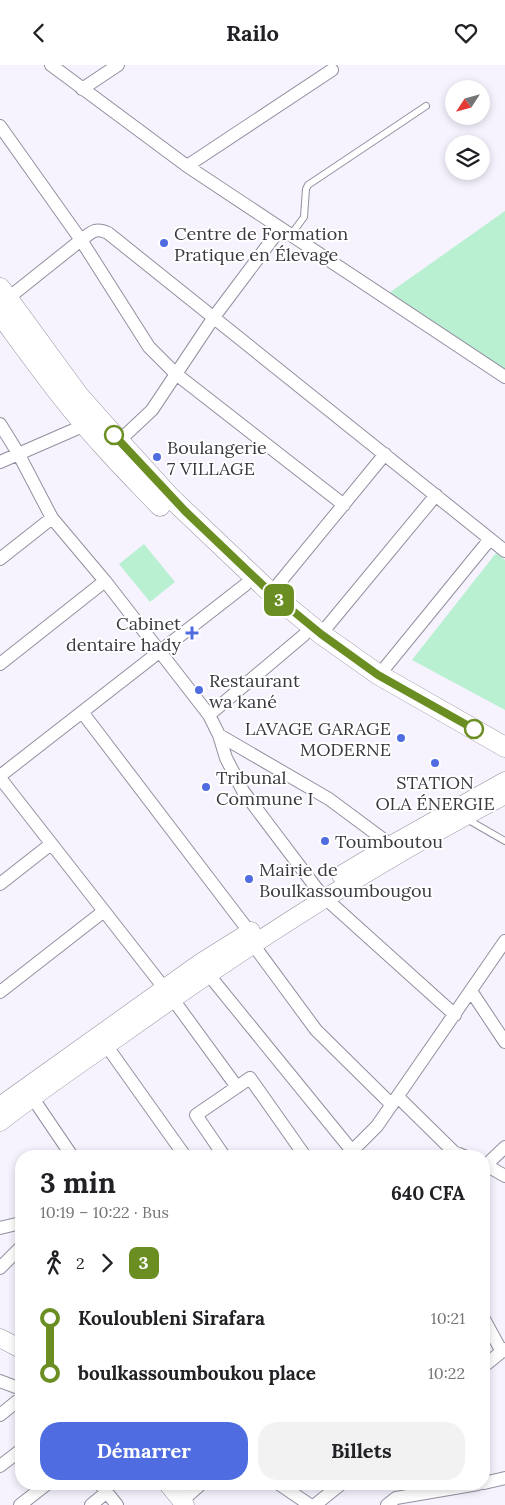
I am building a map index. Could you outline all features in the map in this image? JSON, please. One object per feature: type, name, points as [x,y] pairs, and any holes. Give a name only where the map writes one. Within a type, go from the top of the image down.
[{"type":"main road","points":[[2,300],[42,371],[85,425],[160,506],[245,585],[312,635],[371,685],[505,763]]},
{"type":"main road","points":[[2,300],[79,396],[170,497],[271,593],[312,635],[505,747]]},
{"type":"main road","points":[[0,1106],[168,994],[248,935],[457,814],[505,781]]},
{"type":"main road","points":[[321,894],[391,845],[457,814],[505,795]]},
{"type":"main road","points":[[0,1122],[106,1045],[168,994]]},
{"type":"main road","points":[[0,1338],[15,1346]]},
{"type":"main road","points":[[172,1490],[181,1504]]},
{"type":"street","points":[[51,65],[188,166],[285,233],[505,377]]},
{"type":"street","points":[[82,89],[118,65]]},
{"type":"street","points":[[188,166],[332,70]]},
{"type":"street","points":[[0,126],[81,240],[148,347],[176,374],[344,505]]},
{"type":"street","points":[[2,300],[81,240],[100,229],[108,233],[214,317],[505,551]]},
{"type":"street","points":[[119,441],[152,410],[214,317],[285,233]]},
{"type":"street","points":[[0,425],[18,453],[52,518],[105,581],[209,715],[219,735],[226,758],[243,791],[321,894],[455,1015]]},
{"type":"street","points":[[0,462],[85,425]]},
{"type":"street","points":[[271,593],[385,454]]},
{"type":"street","points":[[209,715],[312,635],[436,495]]},
{"type":"street","points":[[0,559],[52,518]]},
{"type":"street","points":[[378,675],[490,539]]},
{"type":"street","points":[[0,664],[105,581]]},
{"type":"street","points":[[237,1087],[168,994],[0,777],[245,585]]},
{"type":"street","points":[[82,712],[248,935],[316,1030],[452,1150]]},
{"type":"street","points":[[219,735],[329,799],[391,845]]},
{"type":"street","points":[[0,884],[51,844]]},
{"type":"street","points":[[0,992],[104,911]]},
{"type":"street","points":[[354,1150],[377,1126],[505,941]]},
{"type":"street","points":[[204,968],[347,1150]]},
{"type":"street","points":[[471,991],[505,1042]]},
{"type":"street","points":[[106,1045],[181,1150]]},
{"type":"street","points":[[220,1150],[196,1115],[250,1078],[301,1150]]},
{"type":"street","points":[[32,1097],[68,1150]]},
{"type":"street","points":[[490,1161],[505,1147]]},
{"type":"street","points":[[490,1169],[505,1177]]},
{"type":"street","points":[[0,1228],[15,1224]]},
{"type":"street","points":[[0,1269],[15,1253]]},
{"type":"street","points":[[490,1329],[503,1350],[490,1362]]},
{"type":"street","points":[[0,1381],[15,1387]]},
{"type":"street","points":[[0,1415],[15,1403]]},
{"type":"street","points":[[0,1466],[15,1455]]},
{"type":"street","points":[[490,1482],[505,1478]]},
{"type":"street","points":[[20,1505],[40,1490]]},
{"type":"street","points":[[91,1505],[102,1490]]},
{"type":"street","points":[[106,1490],[117,1505]]},
{"type":"street","points":[[181,1504],[196,1490]]},
{"type":"street","points":[[288,1490],[310,1505]]},
{"type":"street","points":[[315,1505],[334,1490]]},
{"type":"street","points":[[386,1505],[396,1497],[440,1490]]},
{"type":"lane","points":[[285,233],[304,217],[308,185],[426,106]]},
{"type":"lane","points":[[457,814],[505,841]]},
{"type":"green space","points":[[505,211],[505,370],[389,293]]},
{"type":"green space","points":[[144,544],[175,582],[150,602],[119,564]]},
{"type":"green space","points":[[496,553],[505,560],[505,710],[412,660]]},
{"type":"bus line","name":"3","points":[[114,435],[170,497],[271,593],[321,634],[378,675],[474,729]]},
{"type":"place","name":"Centre de Formation Pratique en Élevage","points":[[164,243]]},
{"type":"place","name":"Boulangerie 7 VILLAGE","points":[[157,457]]},
{"type":"place","name":"Cabinet dentaire hady","points":[[192,633]]},
{"type":"place","name":"Restaurant wa kané","points":[[199,690]]},
{"type":"place","name":"LAVAGE GARAGE MODERNE","points":[[401,738]]},
{"type":"place","name":"STATION OLA ÉNERGIE","points":[[435,763]]},
{"type":"place","name":"Tribunal Commune I","points":[[206,787]]},
{"type":"place","name":"Toumboutou","points":[[325,841]]},
{"type":"place","name":"Mairie de Boulkassoumbougou","points":[[249,879]]}]
